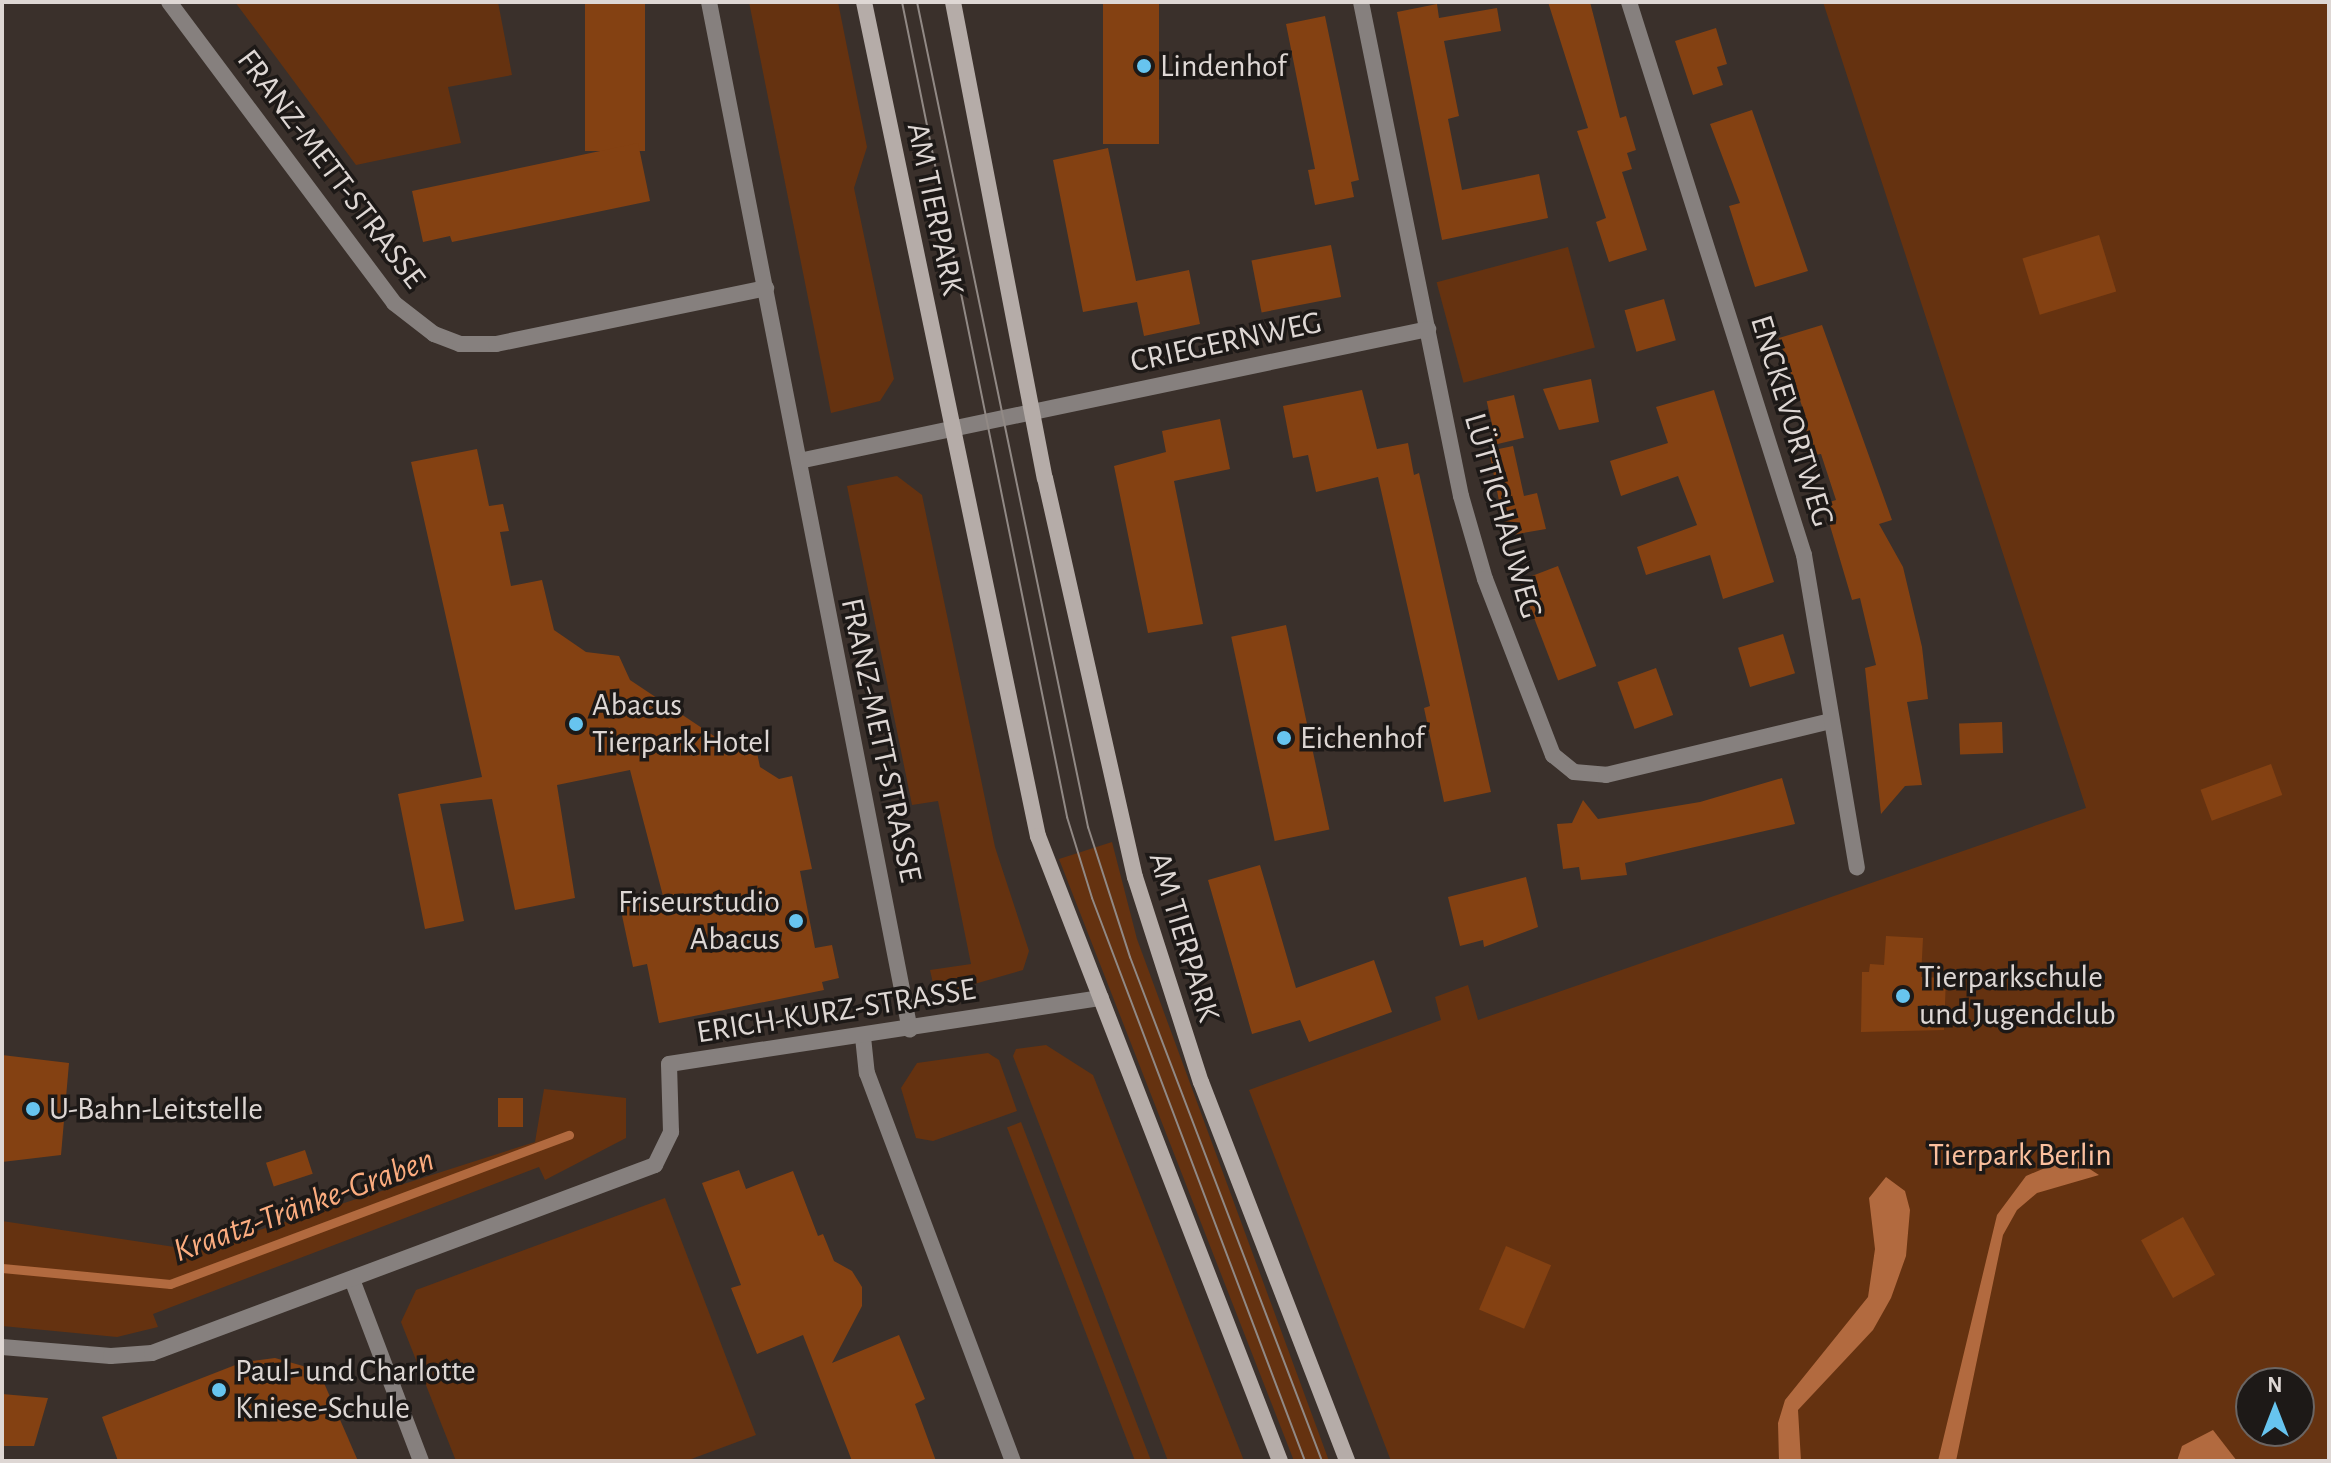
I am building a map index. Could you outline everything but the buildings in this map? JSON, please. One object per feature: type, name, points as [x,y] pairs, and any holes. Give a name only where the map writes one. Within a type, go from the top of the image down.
[{"type":"main road","name":"AM TIERPARK","points":[[864,2],[1038,836],[1280,1461]]},
{"type":"main road","name":"AM TIERPARK","points":[[953,2],[1036,410],[1073,614],[1135,877],[1201,1082],[1347,1461]]},
{"type":"street","name":"FRANZ-METT-STRASSE","points":[[169,2],[394,303],[434,334],[460,344],[496,344],[766,288],[910,1030]]},
{"type":"street","points":[[709,2],[766,288]]},
{"type":"street","name":"LÜTTICHAUWEG","points":[[1361,2],[1428,329],[1485,579],[1553,755],[1574,772],[1606,775],[1831,721]]},
{"type":"street","name":"ENCKEVORTWEG","points":[[1629,2],[1804,555],[1828,671],[1831,721],[1857,868]]},
{"type":"street","name":"CRIEGERNWEG","points":[[1036,410],[1428,329]]},
{"type":"street","points":[[799,461],[1036,410]]},
{"type":"street","name":"ERICH-KURZ-STRASSE","points":[[2,1347],[111,1356],[152,1353],[353,1282],[655,1165],[671,1132],[669,1064],[910,1030],[1101,998]]},
{"type":"street","points":[[863,1037],[867,1073],[1013,1461]]},
{"type":"street","points":[[353,1282],[421,1461]]},
{"type":"green space","points":[[235,2],[498,2],[512,75],[448,87],[461,143],[356,165]]},
{"type":"green space","points":[[749,2],[838,2],[867,147],[854,188],[894,379],[880,401],[831,413]]},
{"type":"green space","name":"Tierpark Berlin","points":[[1823,2],[2329,2],[2329,1461],[1391,1461],[1249,1090],[1441,1020],[1435,997],[1468,985],[1478,1020],[2086,808]]},
{"type":"green space","points":[[1568,247],[1595,347],[1464,383],[1437,282]]},
{"type":"green space","points":[[897,476],[922,495],[995,847],[1029,951],[1023,970],[950,991],[934,988],[930,970],[971,964],[938,801],[912,805],[847,486]]},
{"type":"green space","points":[[1112,842],[1137,939],[1329,1461],[1294,1461],[1059,859]]},
{"type":"green space","points":[[1046,1045],[1093,1075],[1244,1461],[1168,1461],[1013,1056],[1016,1049]]},
{"type":"green space","points":[[988,1053],[999,1060],[1017,1111],[933,1141],[916,1138],[901,1088],[917,1063]]},
{"type":"green space","points":[[544,1089],[626,1098],[626,1138],[545,1180],[539,1167],[153,1314],[158,1327],[117,1337],[2,1326],[2,1221],[188,1249],[228,1240],[535,1142]]},
{"type":"green space","points":[[1021,1122],[1151,1461],[1135,1461],[1007,1127]]},
{"type":"green space","points":[[665,1198],[756,1435],[686,1461],[456,1461],[401,1322],[416,1290]]},
{"type":"shaded area","points":[[2071,1157],[2099,1175],[2037,1193],[2017,1210],[2003,1235],[1956,1461],[1938,1461],[1997,1215],[2026,1176]]},
{"type":"shaded area","points":[[1886,1177],[1905,1191],[1910,1210],[1906,1256],[1891,1298],[1873,1330],[1798,1410],[1801,1461],[1779,1461],[1778,1423],[1785,1400],[1868,1297],[1875,1249],[1869,1198]]},
{"type":"shaded area","points":[[2213,1430],[2237,1461],[2177,1461],[2182,1446]]},
{"type":"waterway","name":"Kraatz-Tränke-Graben","points":[[2,1268],[170,1284],[569,1135]]},
{"type":"tram line","points":[[902,2],[1067,817],[1092,898],[1305,1461]]},
{"type":"tram line","points":[[917,2],[1088,827],[1130,957],[1322,1461]]},
{"type":"place","name":"Lindenhof","points":[[1144,66]]},
{"type":"place","name":"Abacus Tierpark Hotel","points":[[576,724]]},
{"type":"place","name":"Eichenhof","points":[[1284,738]]},
{"type":"place","name":"Friseurstudio Abacus","points":[[796,921]]},
{"type":"place","name":"Tierparkschule und Jugendclub","points":[[1903,996]]},
{"type":"place","name":"U-Bahn-Leitstelle","points":[[33,1109]]},
{"type":"place","name":"Paul- und Charlotte Kniese-Schule","points":[[219,1390]]}]
